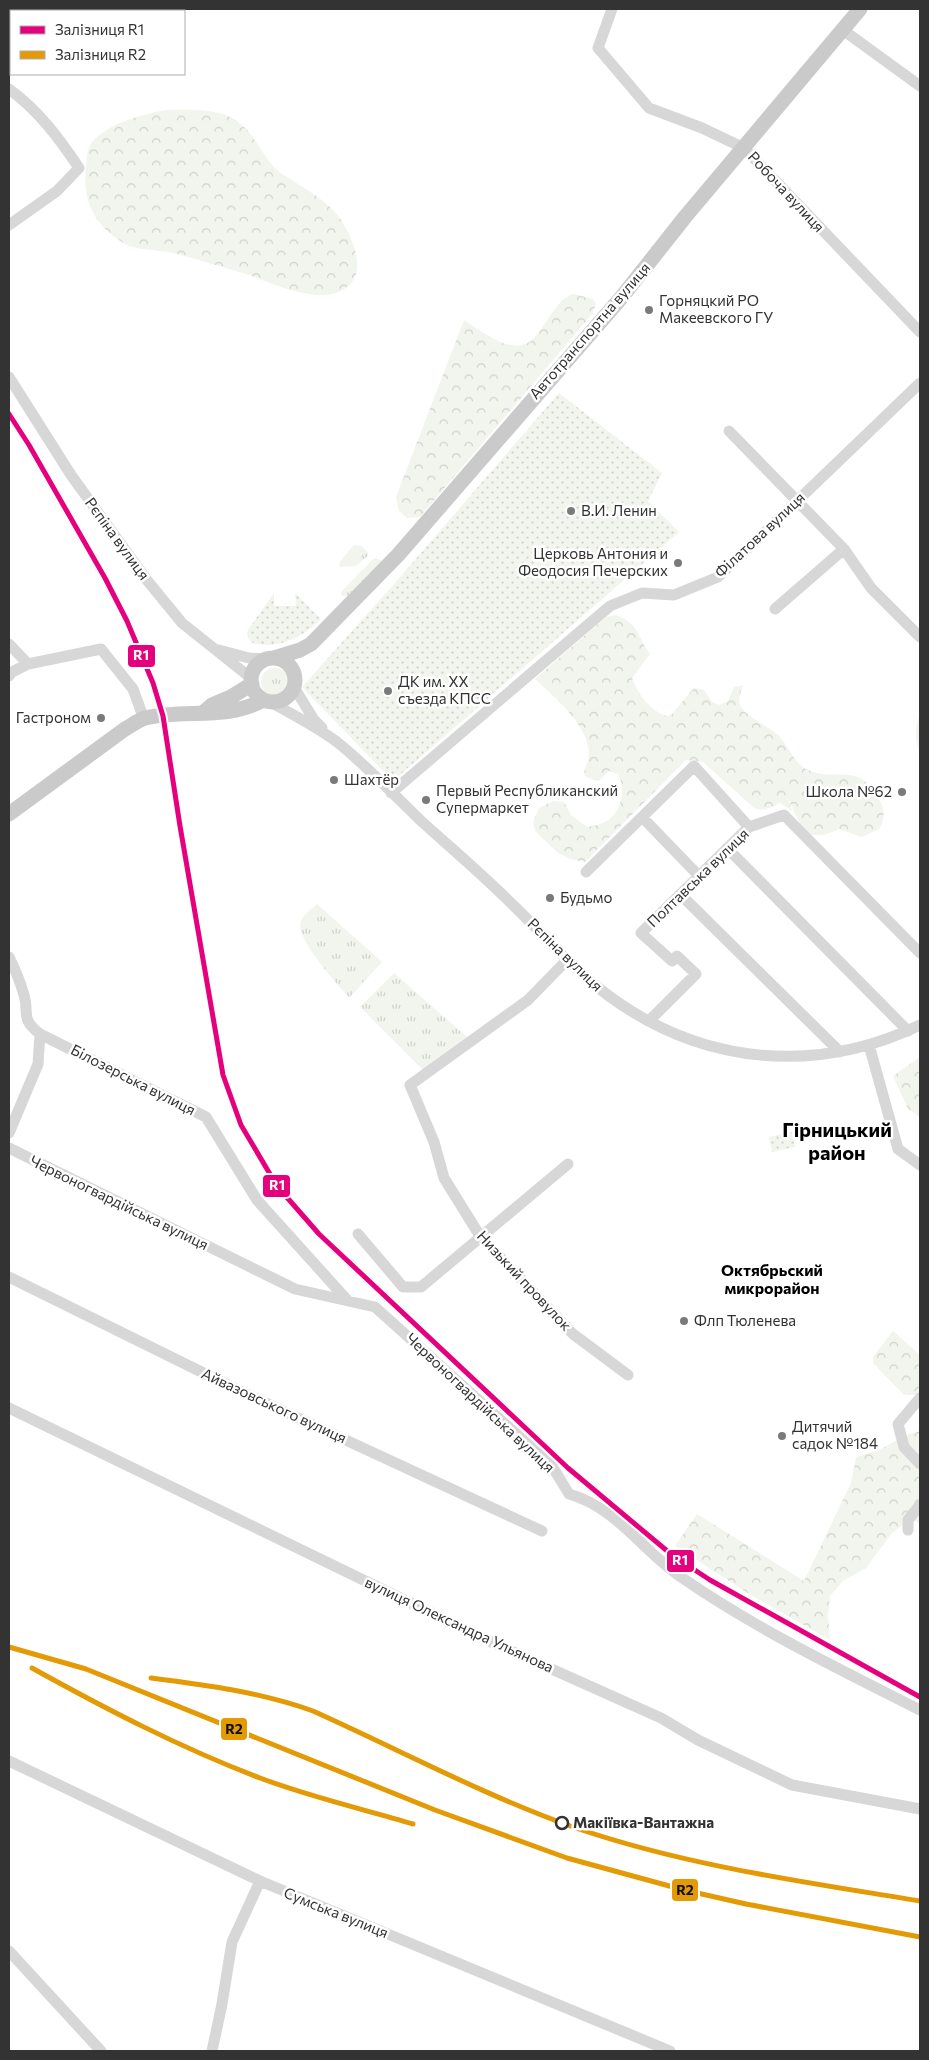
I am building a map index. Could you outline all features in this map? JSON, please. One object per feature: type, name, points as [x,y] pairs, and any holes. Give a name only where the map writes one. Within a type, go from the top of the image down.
[{"type":"main road","name":"Автотранспортна вулиця","points":[[311,644],[404,548],[621,298],[685,217],[860,9]]},
{"type":"main road","points":[[202,714],[212,705],[231,697],[251,681],[256,666],[311,644]]},
{"type":"main road","points":[[9,814],[125,729],[144,719],[236,711],[267,701],[280,701],[284,699],[289,696],[298,670],[311,644]]},
{"type":"main road","points":[[271,659],[285,662],[289,666],[292,670],[294,684]]},
{"type":"main road","points":[[251,681],[256,695],[267,701]]},
{"type":"street","name":"Робоча вулиця","points":[[612,9],[598,48],[649,108],[702,128],[744,148],[920,332]]},
{"type":"street","points":[[843,30],[920,86]]},
{"type":"street","points":[[9,89],[24,100],[56,134],[79,168],[57,191],[9,225]]},
{"type":"street","name":"Рєпіна вулиця","points":[[9,378],[71,475],[146,579],[182,623],[251,681]]},
{"type":"street","name":"Філатова вулиця","points":[[391,793],[610,606],[642,594],[674,596],[718,577],[920,383]]},
{"type":"street","points":[[729,431],[796,502],[844,549],[871,588],[920,637]]},
{"type":"street","points":[[775,609],[844,549]]},
{"type":"street","points":[[9,644],[28,664]]},
{"type":"street","points":[[210,646],[249,658],[271,659]]},
{"type":"street","points":[[9,676],[12,672],[28,664],[100,649],[133,689],[144,719]]},
{"type":"street","points":[[294,684],[314,720],[336,742]]},
{"type":"street","name":"Рєпіна вулиця","points":[[267,701],[336,742],[511,903],[607,995],[649,1021],[709,1047],[763,1057],[796,1057],[840,1052],[869,1045],[920,1025]]},
{"type":"street","points":[[586,872],[694,766],[749,827]]},
{"type":"street","name":"Полтавська вулиця","points":[[649,1021],[696,974],[677,956],[672,961],[641,933],[749,827],[784,814],[920,954]]},
{"type":"street","points":[[642,816],[699,876]]},
{"type":"street","points":[[727,848],[908,1031]]},
{"type":"street","points":[[680,894],[840,1052]]},
{"type":"street","points":[[9,957],[26,998],[25,1013],[31,1027],[40,1034],[38,1064],[9,1133]]},
{"type":"street","name":"Низький провулок","points":[[568,959],[528,1000],[410,1085],[434,1142],[444,1178],[480,1237],[573,1334],[628,1375]]},
{"type":"street","points":[[9,985],[20,980]]},
{"type":"street","name":"Білозерська вулиця","points":[[40,1034],[206,1117],[257,1200],[348,1301]]},
{"type":"street","points":[[869,1045],[898,1149],[920,1165]]},
{"type":"street","name":"Червоногвардійська вулиця","points":[[9,1148],[295,1289],[375,1307],[552,1466],[569,1494],[576,1496],[614,1518],[679,1576],[807,1653],[920,1710]]},
{"type":"street","points":[[358,1234],[403,1288],[421,1287],[568,1164]]},
{"type":"street","name":"Айвазовського вулиця","points":[[9,1277],[240,1391],[542,1532]]},
{"type":"street","points":[[920,1398],[898,1424],[904,1447],[920,1464]]},
{"type":"street","name":"вулиця Олександра Ульянова","points":[[9,1408],[489,1641],[661,1718],[698,1740],[792,1785],[920,1809]]},
{"type":"street","points":[[908,1530],[908,1520],[920,1505]]},
{"type":"street","name":"Сумська вулиця","points":[[9,1760],[260,1881],[670,2051]]},
{"type":"street","points":[[212,2051],[232,1942],[260,1881]]},
{"type":"street","points":[[9,1950],[101,2051]]},
{"type":"green space","points":[[165,110],[199,110],[225,115],[245,128],[276,169],[326,204],[340,218],[356,254],[357,271],[352,282],[342,290],[329,294],[315,295],[300,292],[186,256],[130,246],[114,237],[105,229],[92,211],[86,190],[86,166],[88,153],[93,141],[108,129],[117,125],[136,117]]},
{"type":"green space","points":[[574,294],[593,299],[596,304],[592,314],[420,517],[407,518],[399,511],[396,497],[464,320],[498,341],[516,346],[525,344],[536,336],[561,301]]},
{"type":"green space","points":[[559,393],[662,473],[648,501],[679,532],[393,781],[302,687],[395,583]]},
{"type":"green space","points":[[356,545],[362,546],[368,553],[368,556],[356,566],[340,567],[339,563],[352,547]]},
{"type":"green space","points":[[376,558],[382,561],[348,596],[342,596],[341,592]]},
{"type":"green space","points":[[274,593],[274,606],[296,606],[295,593],[321,619],[307,631],[289,641],[270,645],[260,645],[251,642],[247,635],[248,630]]},
{"type":"green space","points":[[616,615],[634,627],[650,654],[632,678],[641,696],[650,706],[661,714],[671,715],[694,688],[704,690],[712,702],[719,705],[728,701],[734,687],[743,685],[739,698],[741,707],[778,735],[800,765],[815,773],[855,776],[872,788],[883,809],[883,819],[879,829],[862,837],[839,829],[827,834],[811,834],[801,825],[788,799],[792,811],[780,803],[764,809],[754,808],[703,762],[686,760],[585,862],[570,859],[557,852],[535,831],[533,822],[539,808],[553,801],[564,802],[571,815],[587,827],[597,825],[609,819],[618,808],[621,801],[622,787],[618,774],[609,771],[599,781],[586,777],[584,773],[589,754],[583,733],[569,712],[535,679],[606,617]]},
{"type":"green space","points":[[275,668],[285,672],[289,682],[285,692],[275,696],[265,692],[261,682],[265,672]]},
{"type":"green space","points":[[920,714],[920,752],[916,733]]},
{"type":"green space","points":[[317,904],[382,962],[349,998],[318,960],[304,938],[301,921]]},
{"type":"green space","points":[[394,973],[468,1038],[423,1070],[360,1007]]},
{"type":"green space","points":[[920,1057],[920,1117],[908,1109],[893,1076]]},
{"type":"green space","points":[[792,1132],[795,1147],[772,1152],[769,1137]]},
{"type":"green space","points":[[893,1331],[920,1355],[920,1395],[904,1395],[873,1363],[873,1357]]},
{"type":"green space","points":[[920,1431],[920,1523],[911,1519],[892,1533],[866,1568],[843,1581],[830,1596],[828,1616],[830,1640],[749,1594],[675,1546],[697,1514],[804,1581],[851,1483],[856,1457],[881,1449],[906,1435]]},
{"type":"rail line","name":"R1","points":[[9,414],[29,445],[105,578],[127,621],[153,683],[163,716],[223,1075],[241,1125],[277,1186],[319,1234],[568,1468],[672,1555],[710,1580],[920,1697]]},
{"type":"rail line","name":"R2","points":[[9,1647],[86,1669],[435,1810],[567,1858],[684,1890],[746,1904],[920,1937]]},
{"type":"rail line","name":"R2","points":[[32,1668],[144,1727],[201,1754],[298,1791],[413,1824]]},
{"type":"rail line","name":"R2","points":[[151,1678],[253,1694],[293,1704],[313,1711],[509,1802],[576,1828],[618,1841],[660,1853],[746,1872],[920,1901]]},
{"type":"place","name":"Горняцкий РО Макеевского ГУ","points":[[649,310]]},
{"type":"place","name":"В.И. Ленин","points":[[571,511]]},
{"type":"place","name":"Церковь Антония и Феодосия Печерских","points":[[678,563]]},
{"type":"place","name":"ДК им. XX съезда КПСС","points":[[388,691]]},
{"type":"place","name":"Гастроном","points":[[101,718]]},
{"type":"place","name":"Шахтёр","points":[[334,780]]},
{"type":"place","name":"Школа №62","points":[[902,792]]},
{"type":"place","name":"Первый Республиканский Супермаркет","points":[[426,800]]},
{"type":"place","name":"Будьмо","points":[[550,898]]},
{"type":"place","name":"Флп Тюленева","points":[[684,1321]]},
{"type":"place","name":"Дитячий садок №184","points":[[782,1436]]},
{"type":"place","name":"Макіївка-Вантажна","points":[[562,1823]]},
{"type":"district","name":"Гірницький район","points":[[837,1142]]},
{"type":"district","name":"Октябрьский микрорайон","points":[[772,1279]]}]
